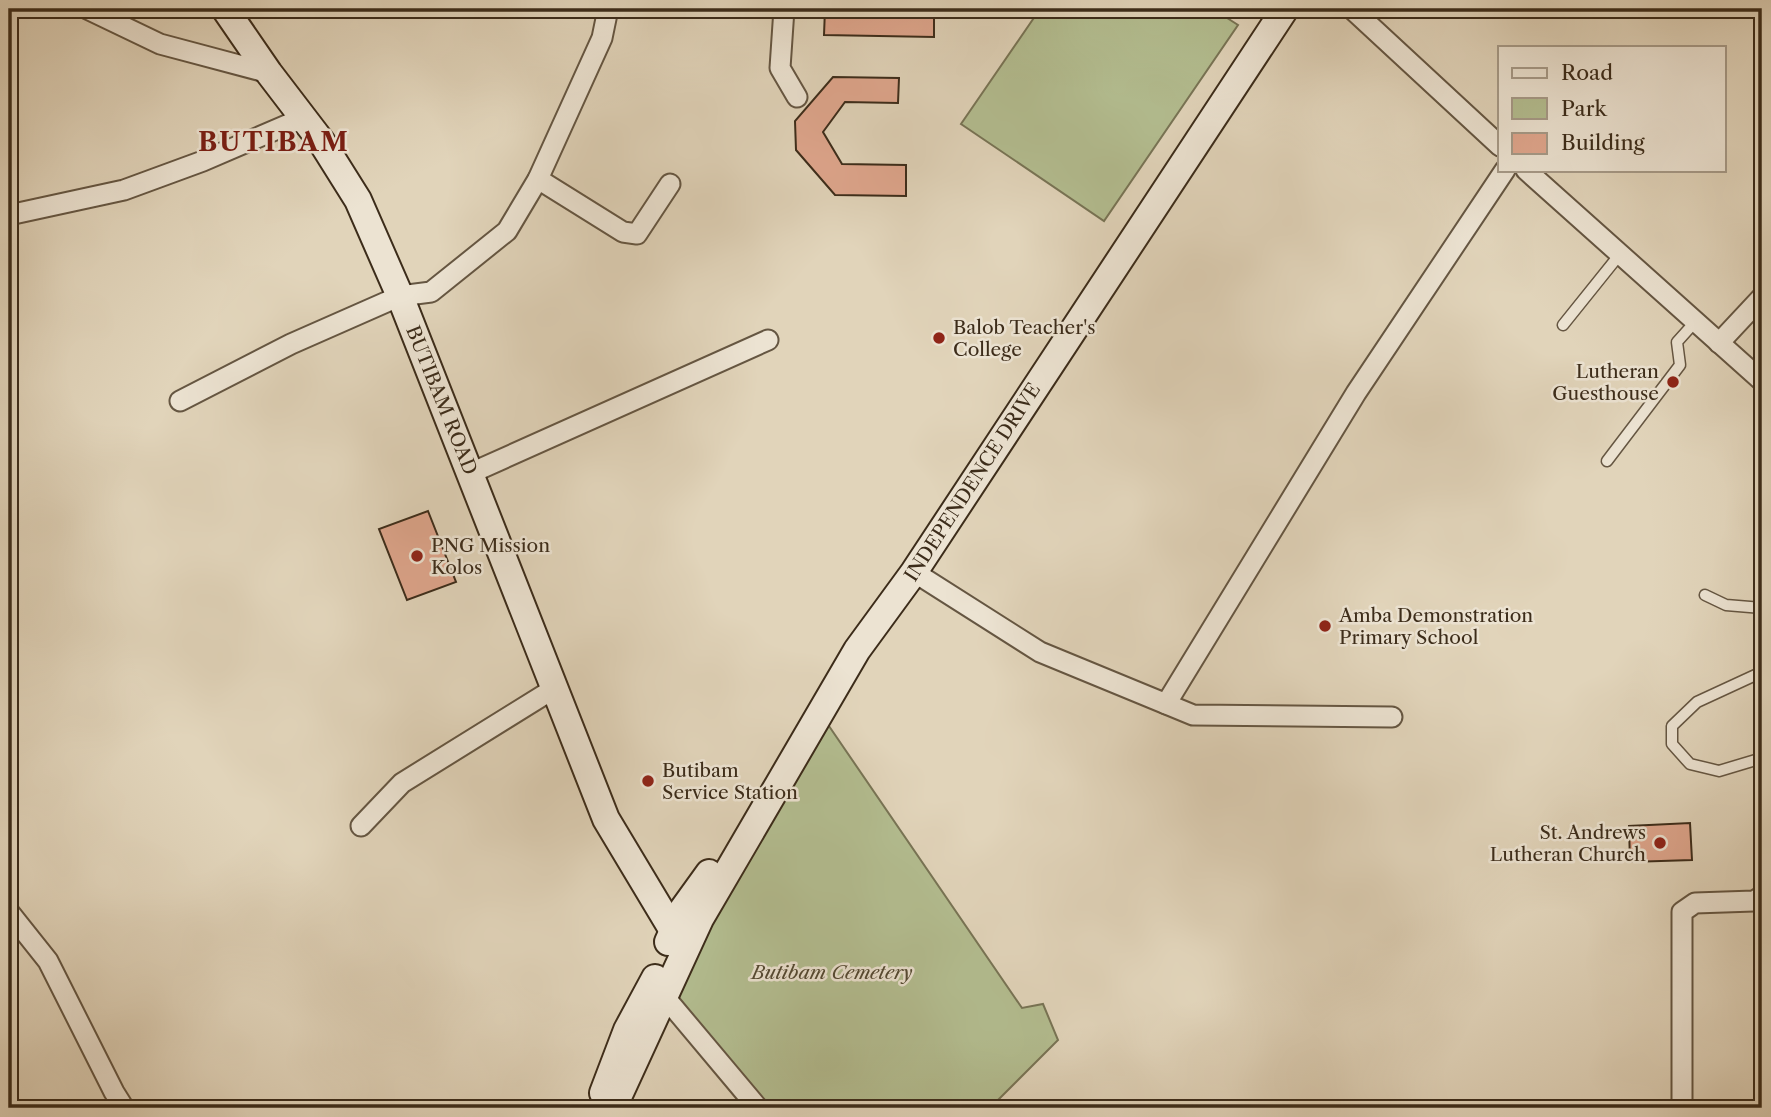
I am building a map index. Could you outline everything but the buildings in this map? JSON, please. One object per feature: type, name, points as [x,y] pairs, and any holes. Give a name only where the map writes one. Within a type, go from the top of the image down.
[{"type":"main road","name":"BUTIBAM ROAD","points":[[225,9],[358,200],[471,473],[606,819],[642,871],[686,925]]},
{"type":"main road","name":"INDEPENDENCE DRIVE","points":[[686,925],[799,747],[856,650],[914,572],[1285,9]]},
{"type":"main road","points":[[598,1108],[627,1030],[660,987],[659,939],[654,916],[606,819]]},
{"type":"main road","points":[[614,1108],[686,925]]},
{"type":"street","points":[[87,9],[160,44],[269,73]]},
{"type":"street","points":[[180,401],[291,344],[400,296],[431,292],[507,231],[538,179],[602,38],[608,9]]},
{"type":"street","points":[[784,9],[780,68],[797,97]]},
{"type":"street","points":[[1352,9],[1498,144]]},
{"type":"street","points":[[9,215],[124,190],[203,161],[303,118]]},
{"type":"street","points":[[1166,704],[1356,393],[1504,172]]},
{"type":"street","points":[[1528,172],[1762,381]]},
{"type":"street","points":[[538,179],[623,232],[637,234],[670,184]]},
{"type":"street","points":[[1719,344],[1762,297]]},
{"type":"street","points":[[471,473],[768,340]]},
{"type":"street","points":[[914,572],[1040,652],[1193,715],[1392,717]]},
{"type":"street","points":[[361,826],[402,783],[555,688]]},
{"type":"street","points":[[1682,1108],[1682,912],[1695,903],[1754,901],[1762,896]]},
{"type":"street","points":[[9,912],[48,961],[124,1108]]},
{"type":"street","points":[[660,987],[758,1108]]},
{"type":"lane","points":[[1563,324],[1620,254]]},
{"type":"lane","points":[[1607,461],[1680,365],[1677,342],[1695,322]]},
{"type":"lane","points":[[1705,595],[1726,605],[1762,608]]},
{"type":"lane","points":[[1762,672],[1697,702],[1672,726],[1672,744],[1690,764],[1719,771],[1762,756]]},
{"type":"green space","points":[[1040,9],[1213,9],[1238,25],[1104,221],[961,124]]},
{"type":"green space","name":"Butibam Cemetery","points":[[818,710],[1022,1008],[1043,1004],[1058,1040],[990,1108],[764,1108],[664,996]]},
{"type":"place","name":"Balob Teacher's College","points":[[939,338]]},
{"type":"place","name":"Lutheran Guesthouse","points":[[1673,382]]},
{"type":"place","name":"PNG Mission Kolos","points":[[417,556]]},
{"type":"place","name":"Amba Demonstration Primary School","points":[[1325,626]]},
{"type":"place","name":"Butibam Service Station","points":[[648,781]]},
{"type":"place","name":"St. Andrews Lutheran Church","points":[[1660,843]]},
{"type":"district","name":"BUTIBAM","points":[[274,142]]}]
